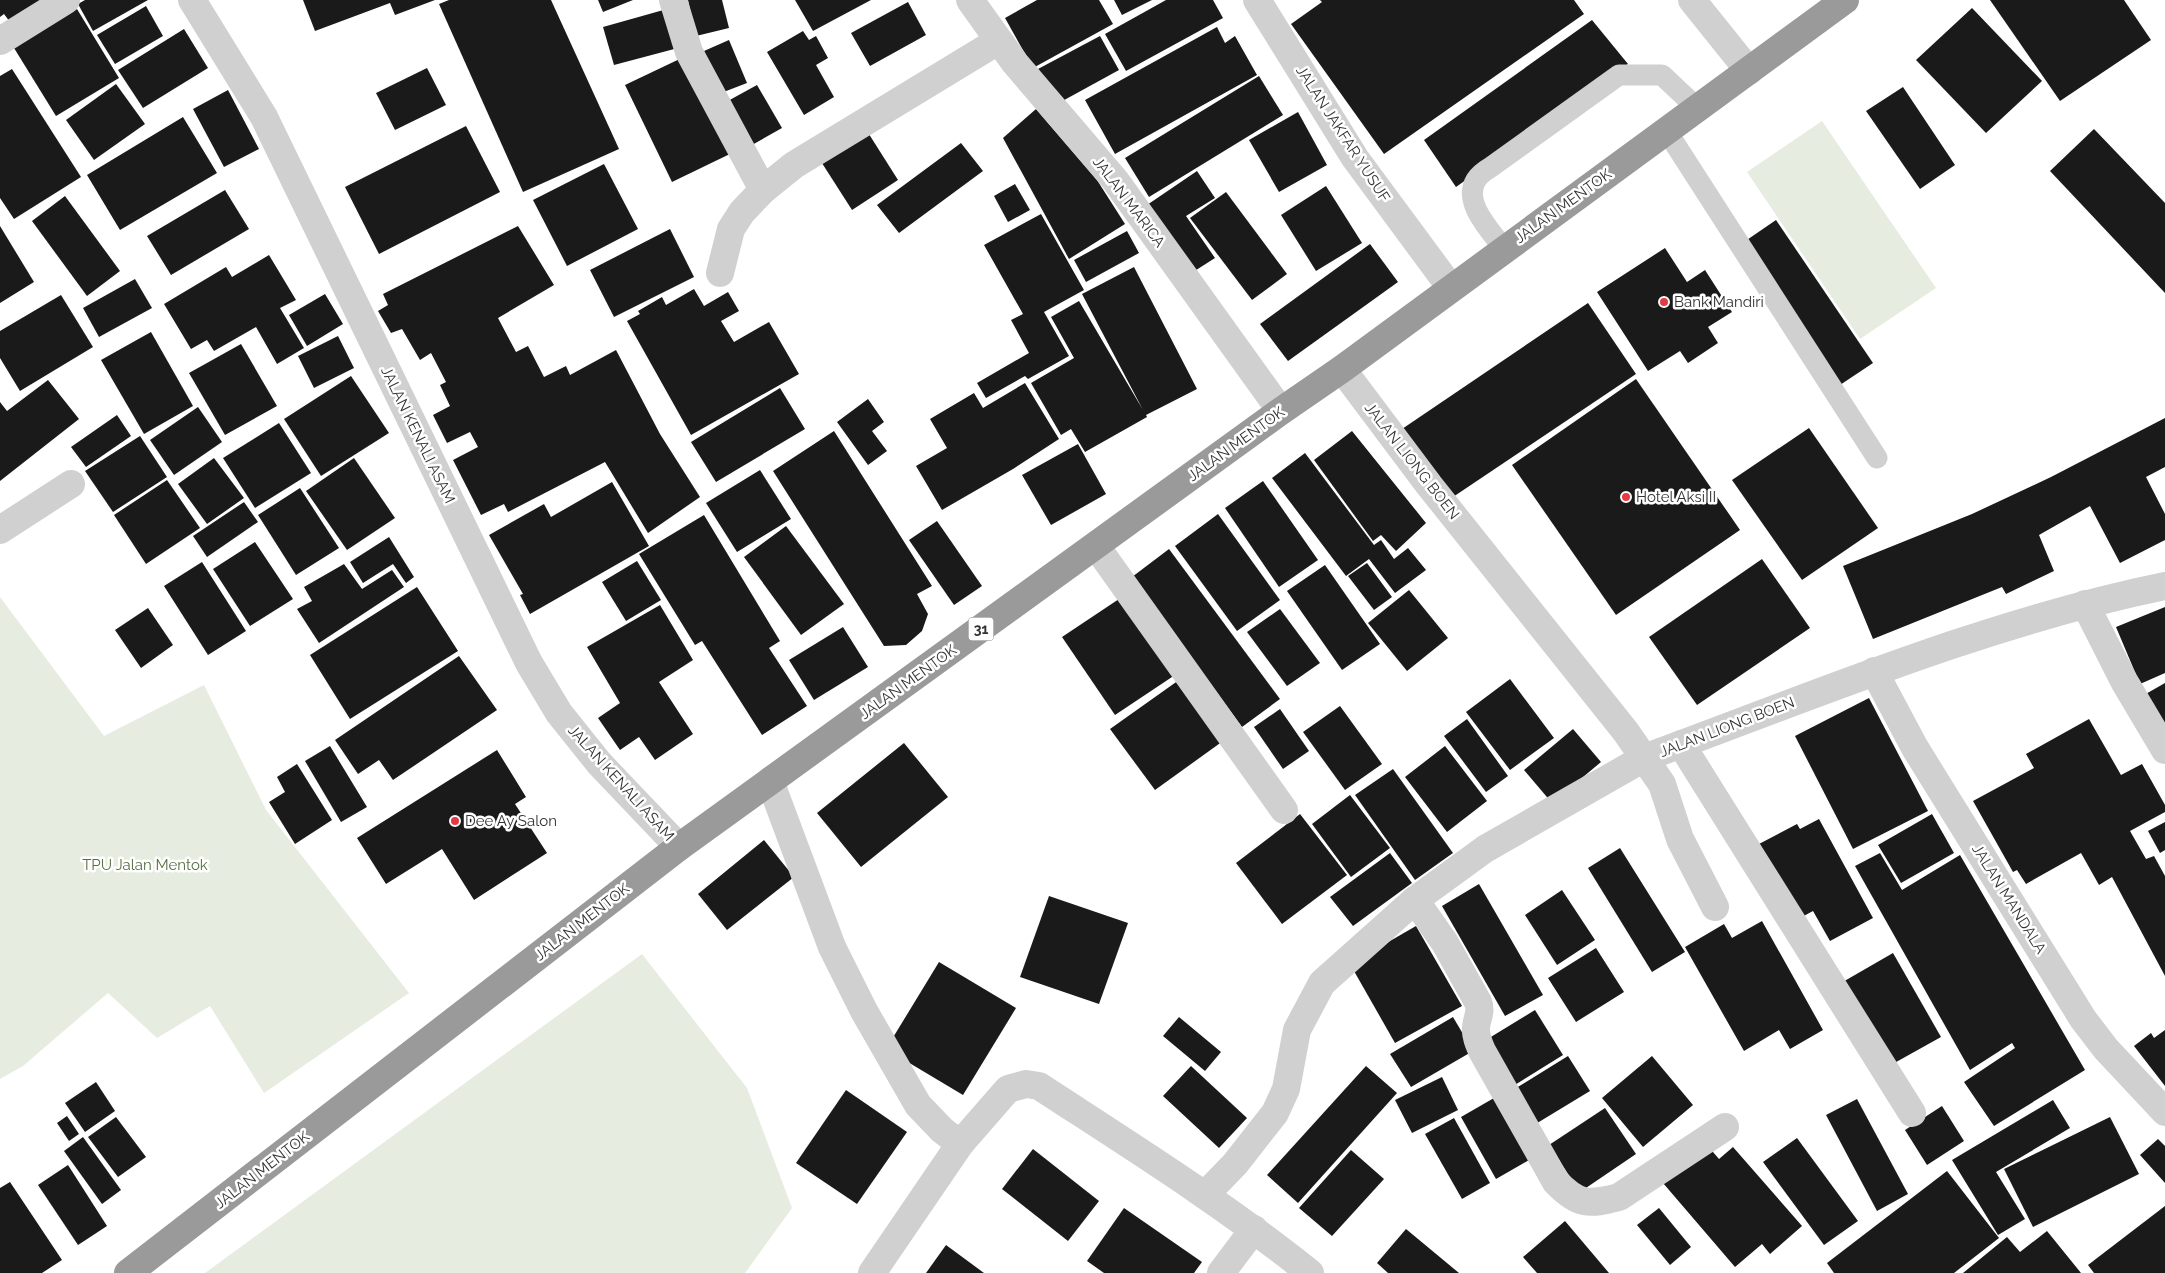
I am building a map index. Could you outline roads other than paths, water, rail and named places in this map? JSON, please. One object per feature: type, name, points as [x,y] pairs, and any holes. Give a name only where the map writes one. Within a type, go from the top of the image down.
[{"type":"highway","name":"JALAN MENTOK","points":[[128,1273],[679,846],[1281,411],[1342,369],[1845,0]]},
{"type":"street","points":[[0,41],[66,0]]},
{"type":"street","name":"JALAN KENALI ASAM","points":[[192,0],[264,117],[529,664],[559,713],[599,762],[679,846]]},
{"type":"street","points":[[673,0],[689,52],[763,190]]},
{"type":"street","name":"JALAN MARICA","points":[[970,0],[998,40],[1115,180],[1281,411]]},
{"type":"street","name":"JALAN JAKFAR YUSUF","points":[[1257,0],[1355,158],[1451,288]]},
{"type":"street","points":[[1692,0],[1749,70]]},
{"type":"street","points":[[720,273],[731,229],[742,212],[763,190],[794,165],[998,40]]},
{"type":"street","name":"JALAN LIONG BOEN","points":[[1342,369],[1429,485],[1626,732],[1644,758],[1874,671],[2001,628],[2085,604],[2165,586]]},
{"type":"street","points":[[0,530],[72,484]]},
{"type":"street","points":[[1096,546],[1284,810]]},
{"type":"street","points":[[2085,604],[2124,681],[2165,750]]},
{"type":"street","name":"JALAN MANDALA","points":[[1874,671],[1916,748],[2084,1019],[2106,1049],[2165,1112]]},
{"type":"street","points":[[1681,744],[1912,1113]]},
{"type":"street","points":[[1205,1195],[1235,1164],[1275,1113],[1286,1089],[1297,1030],[1322,983],[1415,900],[1485,849],[1644,758],[1662,784],[1680,839],[1715,907]]},
{"type":"street","points":[[770,781],[832,947],[864,1011],[918,1105],[942,1130],[960,1144]]},
{"type":"street","points":[[1415,900],[1446,943],[1478,1002],[1481,1009],[1476,1026],[1477,1039],[1482,1052],[1556,1182],[1570,1197],[1582,1202],[1601,1202],[1619,1197],[1725,1127]]},
{"type":"street","points":[[872,1273],[960,1144],[1008,1089],[1026,1084],[1039,1086],[1205,1195],[1254,1229],[1310,1273]]},
{"type":"street","points":[[1221,1273],[1254,1229]]},
{"type":"lane","points":[[1504,250],[1473,204],[1472,190],[1476,179],[1491,167],[1618,75],[1662,75],[1697,108]]},
{"type":"lane","points":[[1666,130],[1877,458]]},
{"type":"place","name":"Bank Mandiri","points":[[1664,302]]},
{"type":"place","name":"Hotel Aksi II","points":[[1626,497]]},
{"type":"place","name":"Dee Ay Salon","points":[[455,821]]},
{"type":"park label","name":"TPU Jalan Mentok","points":[[145,865]]}]
